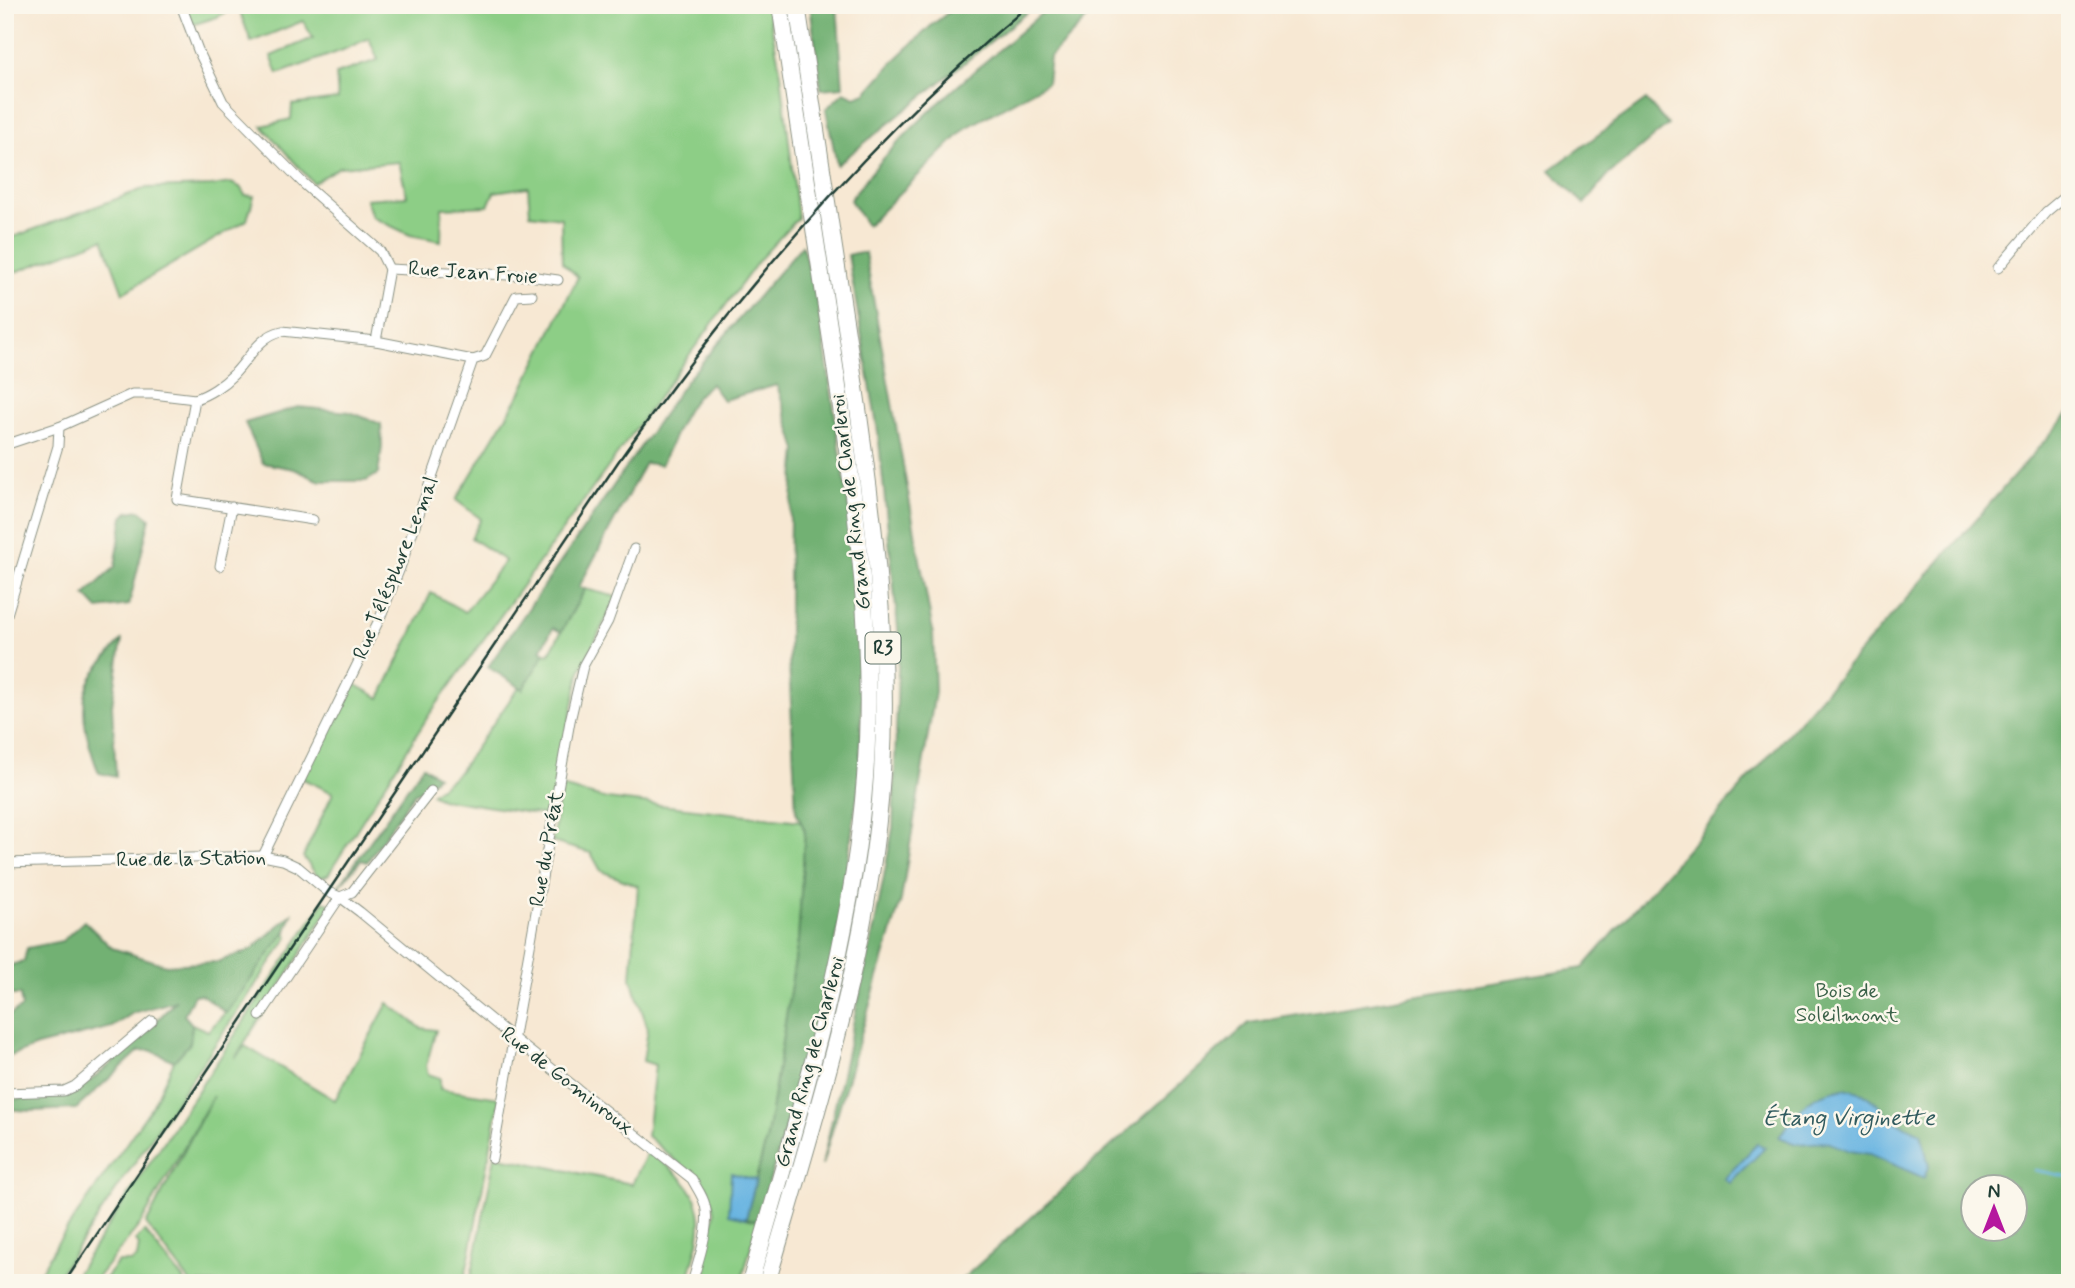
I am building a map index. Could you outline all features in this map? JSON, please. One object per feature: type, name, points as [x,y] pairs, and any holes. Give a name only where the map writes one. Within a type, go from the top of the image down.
[{"type":"highway","name":"Grand Ring de Charleroi","points":[[750,1283],[817,1044],[846,922],[863,799],[866,739],[865,614],[853,488],[780,5]]},
{"type":"highway","name":"Grand Ring de Charleroi","points":[[767,1283],[833,1049],[862,925],[880,801],[883,738],[883,615],[877,551],[797,5]]},
{"type":"street","name":"Rue Jean Froie","points":[[181,5],[198,50],[223,102],[304,184],[380,251],[389,269],[376,341]]},
{"type":"street","points":[[1998,268],[2046,212],[2070,192]]},
{"type":"street","name":"Rue Jean Froie","points":[[389,269],[529,276],[558,280]]},
{"type":"street","name":"Rue Télésphore Lemal","points":[[263,856],[380,618],[473,360],[485,356],[516,296],[532,295]]},
{"type":"street","points":[[5,445],[59,427],[132,394],[195,399],[232,376],[271,334],[282,331],[376,341],[473,360]]},
{"type":"street","points":[[195,399],[177,499],[313,520]]},
{"type":"street","points":[[5,621],[58,446],[59,427]]},
{"type":"street","points":[[219,566],[232,507]]},
{"type":"street","name":"Rue du Préat","points":[[492,1159],[570,721],[583,666],[608,621],[634,549]]},
{"type":"street","points":[[260,1016],[340,897],[352,892],[431,791]]},
{"type":"street","name":"Rue de la Station","points":[[5,863],[263,856],[290,863],[360,912]]},
{"type":"street","name":"Rue de Gominroux","points":[[360,912],[513,1038],[692,1179],[705,1204],[706,1212],[692,1283]]},
{"type":"street","points":[[5,1093],[64,1091],[75,1086],[152,1021]]},
{"type":"green space","points":[[181,5],[767,5],[781,74],[798,218],[760,259],[681,366],[429,715],[328,875],[319,878],[303,857],[333,793],[301,778],[353,683],[380,698],[431,593],[465,612],[505,561],[471,538],[481,519],[456,500],[520,394],[578,277],[562,262],[561,218],[530,214],[528,187],[494,192],[488,206],[442,208],[441,241],[410,235],[372,217],[366,199],[407,196],[399,162],[339,167],[313,183],[262,126],[291,119],[292,105],[338,99],[336,74],[378,60],[369,38],[278,74],[271,56],[313,38],[303,21],[251,42],[238,6],[217,17],[189,26]]},
{"type":"green space","points":[[810,5],[837,5],[843,87],[821,89]]},
{"type":"green space","points":[[958,5],[1036,5],[837,165],[826,109],[844,92],[855,97],[866,93],[896,59]]},
{"type":"green space","points":[[1051,5],[1100,5],[1050,57],[1047,83],[966,128],[867,226],[850,200],[871,173],[945,97]]},
{"type":"green space","points":[[1646,100],[1668,125],[1608,175],[1584,204],[1550,170]]},
{"type":"green space","points":[[231,183],[240,187],[245,195],[254,196],[247,220],[123,293],[103,239],[5,276],[5,240],[146,188]]},
{"type":"green space","points":[[802,245],[818,304],[865,614],[859,784],[833,962],[758,1221],[746,1218],[767,1137],[798,941],[805,831],[796,811],[789,661],[790,517],[797,450],[777,385],[723,400],[711,384],[702,391],[688,410],[661,465],[645,463],[579,587],[585,589],[561,632],[553,628],[541,650],[545,653],[523,689],[488,667],[686,381]]},
{"type":"green space","points":[[865,253],[933,632],[935,692],[901,900],[822,1165],[875,924],[893,828],[899,638],[878,432],[848,255]]},
{"type":"green space","points":[[298,407],[350,412],[381,424],[382,447],[378,474],[366,481],[320,481],[294,469],[263,463],[245,423]]},
{"type":"green space","name":"Bois de Soleilmont","points":[[2070,412],[2070,1283],[958,1283],[1249,1023],[1583,968]]},
{"type":"green space","points":[[140,510],[150,518],[129,605],[98,609],[85,595],[115,567],[123,517],[128,512]]},
{"type":"green space","points":[[585,589],[617,597],[580,671],[550,816],[441,799],[431,794],[458,773],[519,687],[522,689],[543,652],[549,654]]},
{"type":"green space","points":[[122,639],[112,705],[116,777],[99,773],[88,741],[84,705],[89,683]]},
{"type":"green space","points":[[423,766],[437,776],[414,793],[367,862],[361,860],[336,890]]},
{"type":"green space","points":[[561,787],[607,799],[801,821],[805,831],[798,941],[767,1137],[746,1218],[758,1221],[741,1283],[699,1283],[715,1212],[707,1187],[647,1136],[655,1065],[643,1061],[648,1029],[631,978],[638,886],[601,871],[591,853],[552,842]]},
{"type":"green space","points":[[324,901],[331,905],[235,1058],[245,1046],[335,1100],[388,1003],[421,1028],[436,1030],[426,1066],[428,1074],[440,1078],[440,1089],[500,1098],[464,1283],[191,1283],[146,1224],[213,1096],[141,1223],[93,1283],[70,1283]]},
{"type":"green space","points":[[292,914],[286,931],[226,1013],[201,994],[194,995],[184,1015],[192,1024],[190,1043],[174,1061],[150,1050],[139,1051],[76,1109],[5,1109],[5,1099],[50,1097],[75,1091],[122,1054],[175,1001],[133,1013],[112,1027],[37,1046],[5,1058],[5,1018],[22,1007],[20,995],[5,995],[5,967],[24,961],[27,948],[62,941],[84,921],[112,948],[166,965],[217,962],[251,950]]},
{"type":"green space","points":[[286,931],[288,937],[53,1283],[34,1283],[56,1245],[153,1105],[174,1061],[190,1043],[192,1024],[208,1031],[226,1012]]},
{"type":"green space","points":[[648,1151],[678,1175],[692,1191],[697,1204],[700,1229],[687,1283],[470,1282],[495,1156],[632,1184]]},
{"type":"green space","points":[[144,1231],[186,1283],[101,1283],[118,1262],[131,1262],[137,1258],[139,1245],[136,1241]]},
{"type":"water","name":"Étang Virginette","points":[[1844,1088],[1863,1093],[1882,1108],[1888,1118],[1921,1133],[1929,1166],[1924,1178],[1870,1154],[1850,1151],[1827,1142],[1797,1144],[1779,1137],[1806,1104],[1821,1095]]},
{"type":"water","points":[[1757,1144],[1765,1147],[1730,1183],[1724,1179]]},
{"type":"water","points":[[731,1173],[756,1180],[746,1218],[729,1214]]},
{"type":"waterway","points":[[2034,1170],[2070,1177]]},
{"type":"railway","points":[[64,1283],[618,462],[663,400],[758,278],[808,220],[915,108],[1029,5]]}]
